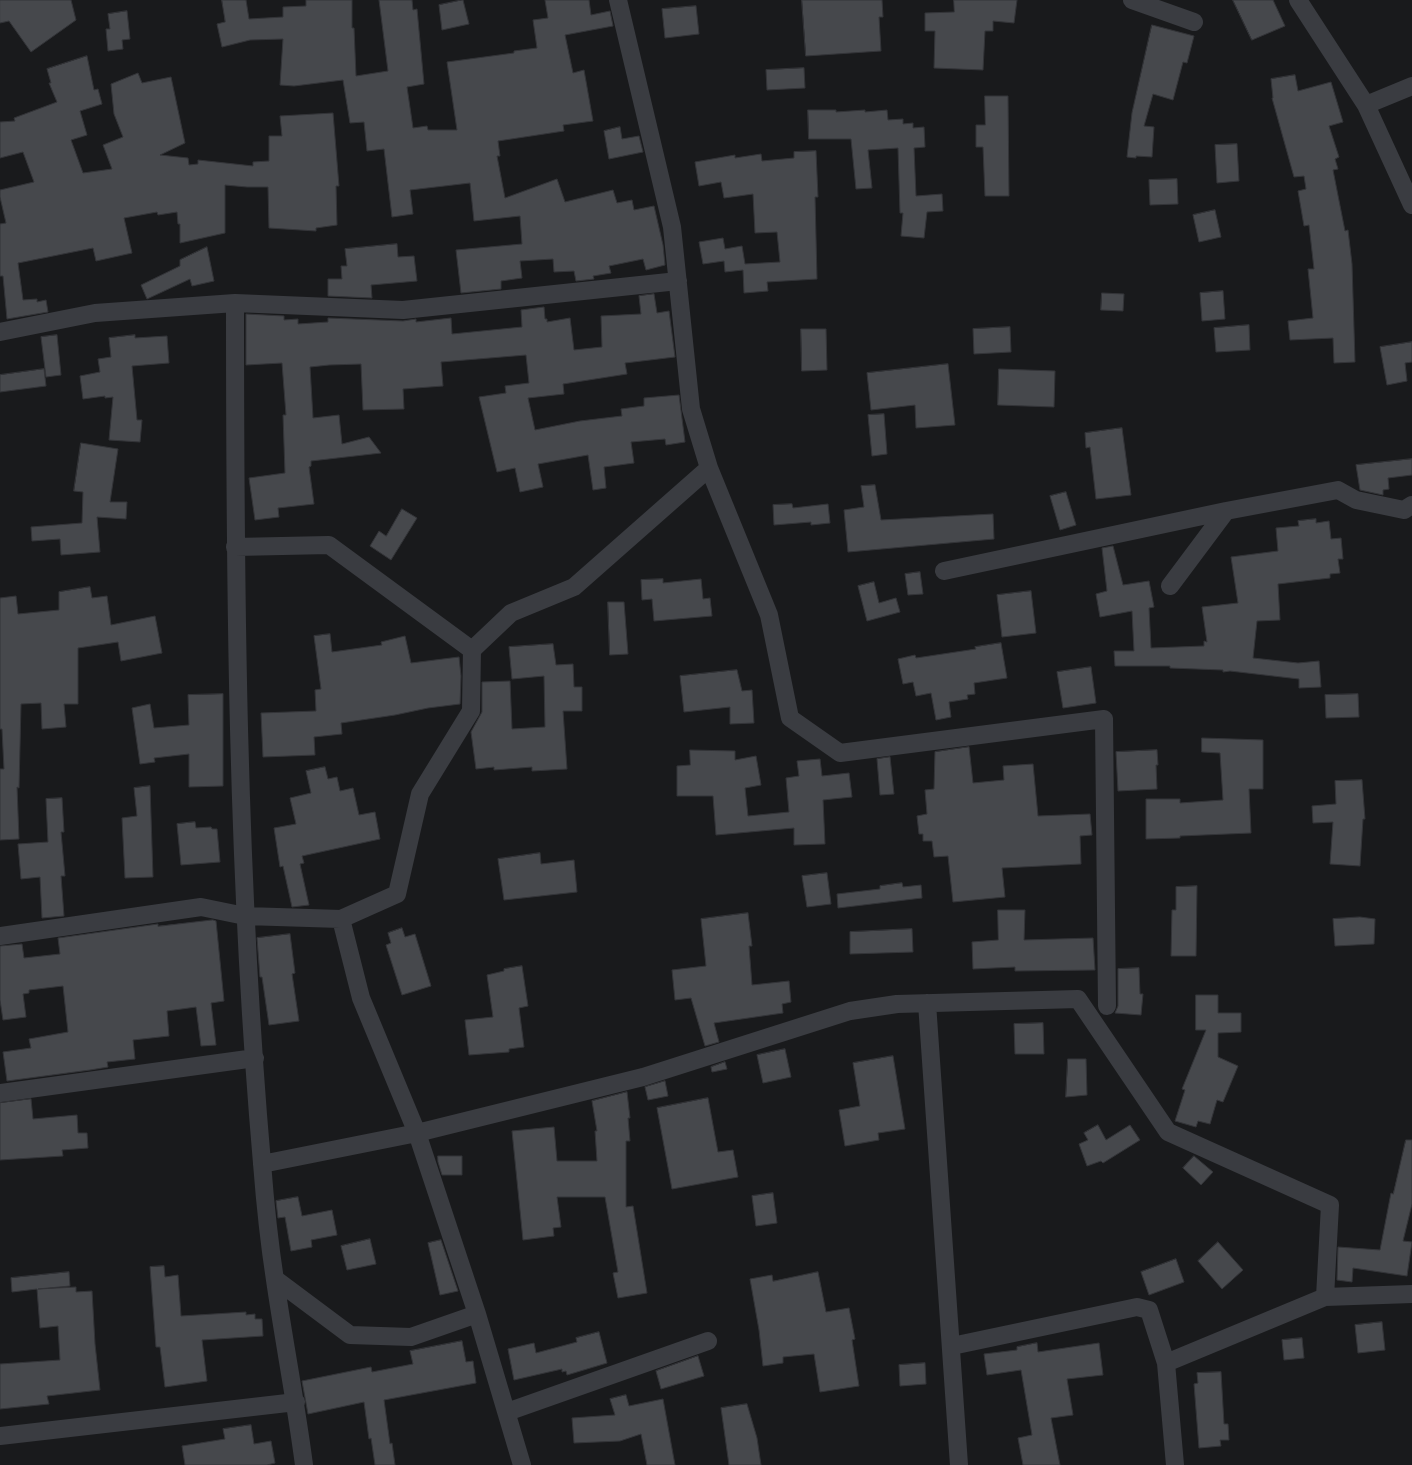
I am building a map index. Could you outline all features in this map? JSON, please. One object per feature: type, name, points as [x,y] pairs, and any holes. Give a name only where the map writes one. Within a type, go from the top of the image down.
[{"type":"street","points":[[618,0],[672,227],[691,409],[709,468],[769,615],[790,718],[840,753],[1104,719],[1107,1006]]},
{"type":"street","points":[[1132,0],[1194,22]]},
{"type":"street","points":[[1298,0],[1366,105],[1412,205]]},
{"type":"street","points":[[1366,105],[1412,86]]},
{"type":"street","points":[[0,332],[95,313],[235,303],[403,310],[678,281]]},
{"type":"street","points":[[235,303],[235,547],[245,916],[262,1164],[274,1279],[296,1402],[304,1465]]},
{"type":"street","points":[[0,936],[201,907],[245,916],[341,919],[397,894],[420,794],[471,711],[472,650],[511,613],[574,588],[709,468]]},
{"type":"street","points":[[944,571],[1226,511],[1338,490],[1356,500],[1404,510],[1412,505]]},
{"type":"street","points":[[1170,586],[1226,511]]},
{"type":"street","points":[[235,547],[329,545],[472,650]]},
{"type":"street","points":[[341,919],[361,998],[417,1133],[478,1314],[522,1465]]},
{"type":"street","points":[[262,1164],[417,1133],[643,1078],[850,1011],[897,1004],[1078,999],[1168,1132],[1330,1205],[1325,1297]]},
{"type":"street","points":[[927,1003],[959,1465]]},
{"type":"street","points":[[0,1093],[255,1058]]},
{"type":"street","points":[[274,1279],[350,1335],[411,1337],[478,1314]]},
{"type":"street","points":[[1166,1362],[1325,1297],[1412,1294]]},
{"type":"street","points":[[952,1346],[1137,1307],[1149,1310],[1166,1362],[1175,1465]]},
{"type":"street","points":[[507,1412],[708,1341]]},
{"type":"street","points":[[0,1436],[296,1402]]},
{"type":"building","points":[[0,0],[71,0],[76,20],[31,52],[9,21],[0,23]]},
{"type":"building","points":[[222,0],[246,0],[249,19],[283,17],[283,7],[306,6],[306,0],[352,0],[356,76],[388,71],[379,0],[412,0],[413,10],[417,9],[424,84],[407,87],[413,128],[427,126],[428,130],[457,130],[447,62],[537,48],[533,20],[548,18],[545,0],[589,0],[591,15],[610,11],[613,26],[565,35],[573,73],[584,70],[593,121],[563,125],[564,131],[498,141],[500,156],[497,156],[505,198],[557,179],[565,202],[613,190],[617,203],[632,200],[634,210],[654,206],[663,245],[665,265],[646,270],[643,259],[609,266],[611,273],[593,276],[594,279],[576,281],[574,271],[554,272],[553,259],[520,261],[522,278],[501,281],[501,289],[461,293],[456,250],[522,244],[520,216],[474,221],[470,183],[410,190],[413,214],[392,217],[384,149],[367,151],[364,122],[350,123],[343,80],[294,86],[280,85],[283,39],[250,40],[222,47],[217,24],[225,22]]},
{"type":"building","points":[[463,0],[469,24],[442,30],[439,5]]},
{"type":"building","points":[[802,0],[882,0],[883,17],[879,17],[881,51],[806,56]]},
{"type":"building","points":[[954,0],[1017,0],[1014,23],[993,21],[993,31],[985,31],[983,70],[934,68],[935,31],[925,31],[925,13],[954,12]]},
{"type":"building","points":[[1233,0],[1273,0],[1285,26],[1252,40]]},
{"type":"building","points":[[696,6],[699,34],[665,38],[662,9]]},
{"type":"building","points":[[127,11],[130,39],[122,40],[123,49],[108,51],[106,29],[110,29],[108,14]]},
{"type":"building","points":[[1152,25],[1194,36],[1187,63],[1183,62],[1173,100],[1153,94],[1144,126],[1154,127],[1152,157],[1127,157],[1132,113]]},
{"type":"building","points":[[87,56],[94,90],[98,89],[102,104],[80,111],[87,135],[71,140],[83,173],[112,169],[103,145],[123,137],[114,114],[111,84],[138,73],[142,83],[171,77],[185,143],[160,155],[188,158],[189,165],[198,164],[198,160],[253,166],[253,162],[269,161],[269,136],[282,136],[280,116],[333,113],[339,186],[336,186],[337,225],[316,228],[316,231],[269,228],[268,187],[225,185],[225,233],[180,243],[180,224],[178,224],[177,212],[158,215],[157,212],[124,218],[132,253],[96,261],[93,248],[18,263],[23,300],[37,299],[37,302],[46,300],[48,312],[7,319],[3,276],[0,276],[0,224],[6,223],[0,190],[34,182],[23,152],[0,158],[0,122],[15,121],[14,118],[57,102],[49,83],[51,83],[47,69]]},
{"type":"building","points":[[804,68],[805,88],[767,90],[766,70]]},
{"type":"building","points":[[1295,75],[1298,91],[1331,82],[1343,122],[1329,126],[1339,157],[1335,159],[1338,169],[1333,170],[1345,231],[1348,230],[1352,264],[1355,362],[1334,363],[1333,338],[1290,340],[1288,321],[1313,318],[1308,269],[1314,269],[1309,225],[1304,226],[1298,191],[1306,189],[1304,176],[1294,177],[1272,98],[1271,79]]},
{"type":"building","points":[[985,96],[1008,96],[1009,196],[985,196],[983,147],[976,147],[976,125],[985,125]]},
{"type":"building","points":[[808,110],[836,110],[836,112],[865,110],[865,112],[887,110],[888,120],[903,119],[903,124],[913,123],[913,128],[924,127],[925,147],[914,148],[916,196],[942,194],[943,211],[927,212],[924,238],[901,236],[903,213],[900,213],[898,148],[868,150],[872,188],[856,189],[851,139],[809,139]]},
{"type":"building","points":[[620,127],[622,139],[639,136],[643,152],[609,159],[604,131]]},
{"type":"building","points":[[1237,144],[1239,181],[1217,183],[1215,145]]},
{"type":"building","points":[[816,151],[818,197],[815,197],[817,279],[767,282],[768,291],[744,293],[743,270],[725,272],[724,261],[703,264],[699,242],[723,238],[725,249],[742,246],[745,264],[780,262],[777,232],[755,233],[753,194],[724,198],[721,182],[699,186],[695,162],[735,155],[735,158],[761,154],[762,161],[794,158],[794,152]]},
{"type":"building","points":[[1177,179],[1178,204],[1150,205],[1149,180]]},
{"type":"building","points":[[1215,210],[1221,237],[1199,242],[1193,215]]},
{"type":"building","points":[[397,244],[398,257],[414,256],[417,281],[371,285],[372,298],[328,296],[328,279],[342,279],[341,266],[347,266],[345,249]]},
{"type":"building","points":[[207,247],[214,281],[192,286],[190,279],[147,299],[141,285],[180,266],[180,260]]},
{"type":"building","points":[[1223,291],[1225,319],[1202,321],[1200,293]]},
{"type":"building","points":[[1102,293],[1124,294],[1123,311],[1101,310]]},
{"type":"building","points":[[654,294],[657,313],[669,311],[675,357],[625,363],[627,374],[563,384],[564,394],[528,398],[535,430],[580,421],[622,416],[621,409],[644,406],[644,398],[679,395],[685,442],[666,445],[665,439],[631,442],[634,463],[604,467],[606,488],[593,490],[588,455],[538,464],[543,487],[520,492],[515,468],[497,472],[479,397],[506,393],[505,386],[529,383],[526,355],[441,362],[443,386],[403,389],[404,409],[363,410],[361,364],[329,365],[310,367],[313,418],[339,415],[342,444],[369,437],[381,453],[311,461],[311,466],[309,467],[314,504],[278,508],[279,517],[255,520],[249,478],[285,473],[283,415],[286,415],[282,363],[246,365],[246,314],[284,316],[284,320],[298,319],[298,324],[328,322],[328,318],[403,321],[416,319],[416,322],[451,318],[452,334],[522,327],[521,310],[544,307],[547,322],[570,318],[574,350],[602,347],[601,316],[641,314],[639,296]]},
{"type":"building","points":[[1249,325],[1250,350],[1216,352],[1214,328]]},
{"type":"building","points":[[1010,327],[1011,352],[974,354],[973,329]]},
{"type":"building","points":[[801,329],[826,329],[827,370],[802,371]]},
{"type":"building","points":[[57,335],[61,375],[46,377],[41,337]]},
{"type":"building","points":[[135,335],[135,338],[167,336],[169,363],[132,366],[137,420],[142,420],[140,442],[109,440],[113,397],[105,398],[105,396],[83,399],[80,376],[100,372],[98,359],[111,357],[109,338]]},
{"type":"building","points":[[1412,342],[1412,362],[1405,363],[1407,381],[1387,385],[1380,347]]},
{"type":"building","points":[[948,364],[955,425],[916,428],[915,405],[871,410],[867,373]]},
{"type":"building","points":[[44,369],[46,386],[0,392],[0,375]]},
{"type":"building","points":[[999,369],[1055,371],[1054,407],[998,405]]},
{"type":"building","points":[[884,414],[887,454],[872,456],[868,415]]},
{"type":"building","points":[[1122,428],[1131,495],[1096,499],[1090,447],[1086,448],[1085,433]]},
{"type":"building","points":[[81,443],[118,449],[110,502],[127,502],[126,519],[97,517],[100,552],[61,555],[60,539],[32,541],[31,527],[82,523],[83,492],[74,491]]},
{"type":"building","points":[[1412,459],[1412,475],[1388,478],[1389,489],[1383,490],[1383,495],[1360,490],[1356,465]]},
{"type":"building","points":[[875,485],[881,520],[993,514],[994,539],[848,552],[844,510],[864,507],[861,486]]},
{"type":"building","points":[[1066,492],[1076,525],[1060,530],[1050,496]]},
{"type":"building","points":[[792,504],[793,508],[828,504],[830,523],[811,525],[811,522],[774,525],[773,505]]},
{"type":"building","points":[[402,509],[417,518],[391,560],[370,546],[379,531],[386,536]]},
{"type":"building","points":[[1316,519],[1316,523],[1329,521],[1331,539],[1341,538],[1343,559],[1338,559],[1340,573],[1330,574],[1330,578],[1278,584],[1280,620],[1257,621],[1253,658],[1298,663],[1319,661],[1321,687],[1299,688],[1299,679],[1230,671],[1223,672],[1223,670],[1170,668],[1170,666],[1115,666],[1114,651],[1134,651],[1132,611],[1100,617],[1096,594],[1107,591],[1102,548],[1113,546],[1123,585],[1149,581],[1154,607],[1149,608],[1151,648],[1204,646],[1204,641],[1207,642],[1202,607],[1238,603],[1231,557],[1278,551],[1276,528],[1299,526],[1298,521]]},
{"type":"building","points":[[920,572],[923,594],[908,595],[905,574]]},
{"type":"building","points":[[663,579],[663,583],[701,579],[703,599],[710,598],[712,616],[654,621],[652,599],[642,600],[641,580]]},
{"type":"building","points":[[874,582],[879,603],[896,598],[900,612],[867,621],[858,586]]},
{"type":"building","points":[[90,587],[92,598],[107,596],[111,625],[155,616],[162,653],[121,661],[118,642],[78,648],[78,704],[64,704],[66,727],[42,729],[41,703],[21,704],[19,788],[17,787],[19,839],[0,840],[0,769],[4,769],[2,729],[0,729],[0,598],[16,596],[18,614],[59,610],[59,592]]},
{"type":"building","points":[[1031,591],[1036,633],[1002,637],[997,595]]},
{"type":"building","points":[[608,602],[624,602],[628,654],[610,655]]},
{"type":"building","points":[[330,634],[332,652],[382,645],[381,642],[405,636],[411,663],[459,657],[461,676],[460,704],[341,723],[342,734],[314,737],[315,755],[263,757],[261,713],[316,711],[315,690],[321,689],[314,636]]},
{"type":"building","points":[[1001,643],[1007,678],[974,683],[975,694],[967,695],[968,699],[949,702],[951,717],[936,720],[931,693],[916,696],[913,682],[903,684],[898,659],[915,655],[916,658],[976,649],[975,647]]},
{"type":"building","points":[[553,644],[556,665],[573,664],[574,687],[582,687],[582,711],[563,711],[567,769],[532,771],[532,767],[494,770],[494,767],[476,769],[471,732],[482,712],[482,682],[510,681],[512,729],[545,727],[544,676],[512,679],[509,647]]},
{"type":"building","points":[[1091,667],[1096,703],[1063,708],[1057,672]]},
{"type":"building","points":[[737,670],[742,691],[752,690],[754,723],[730,724],[730,707],[684,712],[680,676]]},
{"type":"building","points":[[223,694],[223,786],[189,787],[189,754],[154,758],[155,762],[140,764],[132,708],[150,704],[154,728],[189,725],[188,695]]},
{"type":"building","points":[[1358,694],[1359,717],[1326,718],[1325,695]]},
{"type":"building","points":[[1202,738],[1263,740],[1263,789],[1249,789],[1251,833],[1146,839],[1146,799],[1180,799],[1180,803],[1223,800],[1220,753],[1202,752]]},
{"type":"building","points":[[969,747],[973,783],[1004,780],[1003,766],[1033,764],[1038,816],[1090,814],[1092,835],[1080,836],[1081,864],[1002,868],[1005,897],[953,902],[948,856],[934,857],[932,841],[923,841],[923,834],[919,834],[917,816],[927,814],[925,790],[934,789],[935,752]]},
{"type":"building","points":[[690,750],[735,751],[735,760],[756,756],[761,785],[745,788],[748,816],[789,812],[786,778],[799,776],[797,761],[820,759],[822,776],[849,773],[852,797],[823,800],[825,844],[794,845],[794,828],[716,835],[713,796],[677,796],[677,766],[690,765]]},
{"type":"building","points":[[1157,750],[1157,789],[1118,791],[1116,752]]},
{"type":"building","points":[[890,757],[894,794],[880,795],[877,759]]},
{"type":"building","points":[[325,767],[328,779],[337,777],[340,791],[353,788],[359,815],[375,812],[380,839],[302,856],[304,863],[300,864],[309,905],[292,907],[283,866],[280,867],[274,828],[296,824],[290,798],[311,793],[306,771]]},
{"type":"building","points":[[1362,780],[1365,819],[1363,819],[1360,866],[1330,864],[1333,822],[1313,823],[1312,806],[1336,804],[1335,781]]},
{"type":"building","points":[[150,786],[153,877],[125,878],[122,818],[137,816],[134,788]]},
{"type":"building","points":[[62,798],[64,832],[61,832],[65,876],[61,876],[64,916],[42,918],[40,877],[21,879],[18,844],[48,842],[46,799]]},
{"type":"building","points":[[195,822],[196,828],[211,827],[212,829],[217,829],[220,862],[181,865],[177,824]]},
{"type":"building","points":[[540,853],[541,864],[574,860],[577,892],[504,900],[498,859]]},
{"type":"building","points":[[827,873],[831,904],[807,907],[802,876]]},
{"type":"building","points":[[902,883],[903,887],[921,885],[922,898],[838,908],[837,894],[880,889],[880,886]]},
{"type":"building","points":[[1197,886],[1196,956],[1171,956],[1172,910],[1176,910],[1176,887]]},
{"type":"building","points":[[998,910],[1025,910],[1024,940],[1093,938],[1095,970],[1015,971],[1015,967],[973,969],[972,942],[998,940]]},
{"type":"building","points":[[748,913],[752,946],[749,946],[752,985],[789,981],[791,1002],[782,1004],[783,1013],[714,1023],[719,1042],[705,1046],[691,998],[675,1000],[672,970],[706,966],[701,919]]},
{"type":"building","points":[[1360,917],[1375,919],[1374,944],[1335,946],[1333,919]]},
{"type":"building","points":[[216,921],[224,1001],[211,1003],[216,1045],[201,1046],[196,1007],[167,1011],[169,1036],[133,1040],[135,1059],[107,1062],[108,1067],[7,1081],[3,1052],[31,1048],[29,1039],[68,1032],[63,986],[29,990],[29,993],[23,994],[26,1017],[3,1020],[0,1000],[0,946],[22,944],[24,958],[60,954],[58,938],[158,924],[158,926]]},
{"type":"building","points":[[402,928],[405,937],[415,934],[431,986],[402,995],[386,945],[391,943],[388,933]]},
{"type":"building","points":[[912,929],[913,952],[850,954],[850,932]]},
{"type":"building","points":[[290,934],[295,973],[292,974],[299,1021],[269,1025],[262,977],[260,977],[257,938]]},
{"type":"building","points":[[522,966],[528,1006],[519,1008],[524,1047],[509,1049],[509,1052],[469,1055],[465,1020],[493,1017],[487,975],[504,971],[504,969]]},
{"type":"building","points":[[1139,968],[1140,994],[1143,994],[1141,1015],[1115,1013],[1118,1006],[1118,969]]},
{"type":"building","points":[[1196,995],[1218,995],[1218,1013],[1241,1013],[1241,1032],[1218,1033],[1218,1057],[1238,1066],[1223,1102],[1217,1100],[1210,1124],[1198,1121],[1196,1127],[1175,1121],[1185,1090],[1182,1089],[1206,1030],[1196,1030]]},
{"type":"building","points":[[1043,1023],[1044,1054],[1015,1054],[1014,1024]]},
{"type":"building","points":[[785,1049],[791,1077],[763,1083],[757,1055]]},
{"type":"building","points":[[893,1056],[905,1129],[878,1133],[879,1140],[845,1146],[839,1110],[860,1106],[853,1063]]},
{"type":"building","points":[[1068,1059],[1086,1059],[1087,1095],[1066,1097]]},
{"type":"building","points":[[725,1062],[727,1069],[712,1072],[711,1067]]},
{"type":"building","points":[[665,1081],[668,1096],[648,1100],[645,1087]]},
{"type":"building","points":[[627,1092],[630,1141],[626,1141],[626,1207],[633,1206],[647,1293],[618,1298],[613,1273],[618,1272],[605,1197],[557,1197],[561,1227],[553,1228],[554,1236],[523,1240],[512,1131],[554,1127],[557,1161],[597,1161],[595,1131],[597,1131],[592,1101]]},
{"type":"building","points":[[708,1098],[718,1152],[733,1150],[738,1177],[672,1189],[657,1108]]},
{"type":"building","points":[[31,1099],[33,1119],[77,1115],[78,1133],[87,1133],[88,1148],[62,1150],[63,1156],[0,1160],[0,1103]]},
{"type":"building","points":[[1098,1125],[1106,1140],[1130,1125],[1140,1140],[1103,1163],[1101,1161],[1087,1166],[1079,1144],[1088,1140],[1084,1133]]},
{"type":"building","points":[[1406,1140],[1412,1140],[1412,1204],[1403,1241],[1412,1242],[1407,1276],[1353,1268],[1352,1282],[1337,1280],[1338,1247],[1380,1250],[1391,1193],[1393,1194]]},
{"type":"building","points":[[438,1156],[462,1156],[462,1175],[442,1175]]},
{"type":"building","points":[[1194,1156],[1213,1172],[1201,1185],[1183,1168]]},
{"type":"building","points":[[773,1193],[777,1223],[756,1226],[752,1196]]},
{"type":"building","points":[[298,1197],[302,1216],[332,1210],[337,1235],[311,1240],[312,1247],[291,1251],[285,1217],[278,1218],[276,1201]]},
{"type":"building","points":[[370,1239],[376,1264],[347,1270],[341,1246]]},
{"type":"building","points":[[441,1240],[458,1291],[440,1295],[428,1243]]},
{"type":"building","points":[[1218,1242],[1243,1270],[1222,1289],[1198,1261]]},
{"type":"building","points":[[1176,1259],[1184,1282],[1149,1295],[1141,1272]]},
{"type":"building","points":[[164,1266],[165,1277],[178,1275],[181,1316],[246,1312],[246,1315],[255,1314],[255,1319],[262,1319],[263,1336],[202,1340],[207,1381],[165,1387],[160,1347],[156,1347],[150,1267]]},
{"type":"building","points":[[69,1272],[70,1286],[38,1289],[76,1287],[76,1292],[92,1291],[100,1390],[47,1396],[49,1404],[0,1409],[0,1364],[60,1360],[58,1326],[40,1328],[37,1289],[12,1292],[11,1278]]},
{"type":"building","points":[[818,1272],[826,1312],[849,1308],[855,1339],[852,1340],[859,1386],[820,1392],[814,1354],[783,1357],[783,1363],[763,1366],[750,1279],[772,1275],[773,1281]]},
{"type":"building","points":[[1382,1322],[1385,1350],[1358,1353],[1355,1325]]},
{"type":"building","points":[[599,1332],[607,1363],[567,1375],[566,1371],[562,1372],[562,1369],[514,1380],[508,1349],[534,1343],[536,1353],[577,1342],[576,1338]]},
{"type":"building","points":[[1302,1338],[1304,1358],[1284,1360],[1282,1340]]},
{"type":"building","points":[[462,1341],[466,1362],[473,1361],[476,1383],[384,1400],[395,1465],[375,1465],[364,1402],[308,1414],[302,1381],[371,1367],[372,1372],[413,1364],[410,1351]]},
{"type":"building","points":[[1037,1343],[1038,1352],[1099,1343],[1103,1375],[1067,1379],[1073,1415],[1051,1418],[1060,1465],[1023,1465],[1018,1438],[1032,1435],[1021,1370],[987,1375],[984,1354],[1017,1350],[1017,1347]]},
{"type":"building","points":[[698,1356],[704,1376],[661,1389],[656,1371]]},
{"type":"building","points":[[925,1363],[926,1384],[900,1386],[899,1365]]},
{"type":"building","points":[[1221,1372],[1224,1424],[1228,1424],[1229,1440],[1220,1440],[1221,1446],[1199,1448],[1194,1384],[1198,1383],[1197,1373]]},
{"type":"building","points":[[626,1395],[629,1406],[663,1399],[675,1465],[647,1465],[641,1434],[620,1441],[574,1443],[572,1418],[615,1415],[610,1399]]},
{"type":"building","points":[[747,1404],[757,1438],[761,1465],[729,1465],[721,1408]]},
{"type":"building","points":[[251,1425],[254,1444],[271,1441],[275,1463],[267,1465],[185,1465],[182,1446],[225,1439],[223,1429]]}]
